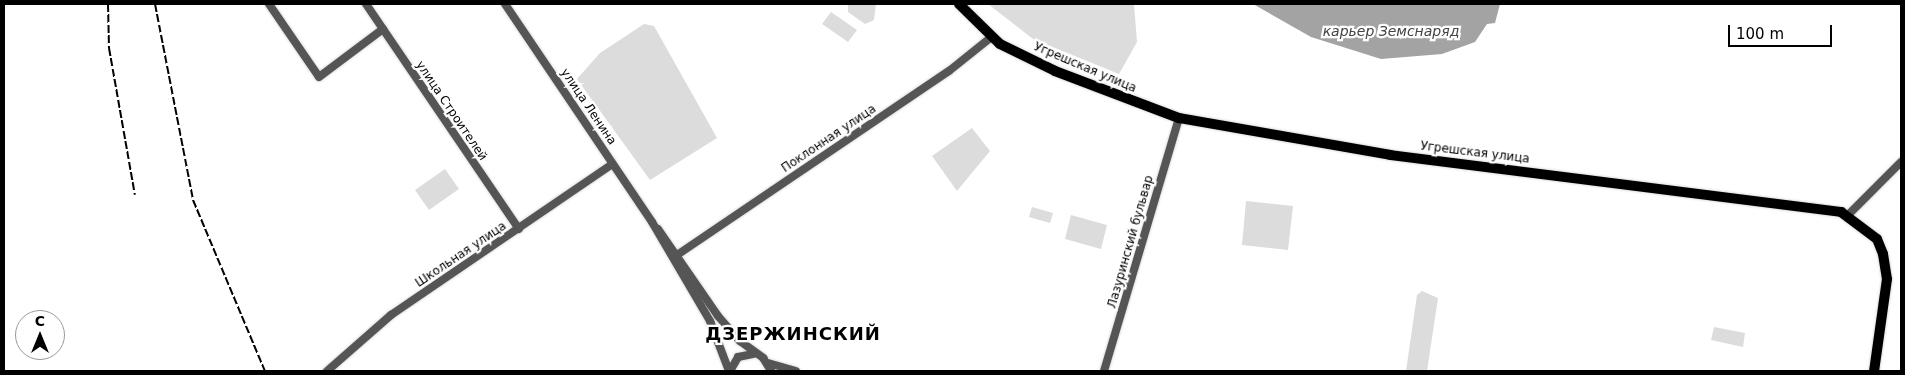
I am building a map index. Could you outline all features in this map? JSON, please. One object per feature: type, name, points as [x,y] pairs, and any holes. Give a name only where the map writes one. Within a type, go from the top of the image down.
[{"type":"main road","name":"Угрешская улица","points":[[959,4],[990,38],[1055,71],[1179,118],[1364,151],[1817,206],[1848,215],[1877,238],[1884,254],[1887,279],[1874,371]]},
{"type":"street","points":[[269,4],[319,77],[383,29]]},
{"type":"street","name":"улица Строителей","points":[[366,4],[519,230]]},
{"type":"street","name":"улица Ленина","points":[[505,4],[612,164],[718,316],[769,367],[796,371]]},
{"type":"street","name":"Поклонная улица","points":[[677,255],[949,71],[990,38]]},
{"type":"street","name":"Лазуринский бульвар","points":[[1104,371],[1179,118]]},
{"type":"street","points":[[1848,215],[1901,162]]},
{"type":"street","name":"Школьная улица","points":[[327,371],[391,315],[519,230],[612,164]]},
{"type":"street","name":"улица Ленина","points":[[652,222],[710,321],[729,371]]},
{"type":"street","name":"улица Ленина","points":[[729,371],[738,357],[754,354]]},
{"type":"shaded area","points":[[848,4],[876,4],[874,20],[865,24],[848,12]]},
{"type":"shaded area","points":[[988,4],[1134,4],[1137,42],[1119,74],[1033,39]]},
{"type":"shaded area","points":[[831,12],[857,30],[848,42],[822,24]]},
{"type":"shaded area","points":[[644,24],[654,26],[717,138],[650,180],[577,79],[600,53]]},
{"type":"shaded area","points":[[972,128],[990,151],[957,191],[932,156]]},
{"type":"shaded area","points":[[445,169],[459,189],[429,210],[415,190]]},
{"type":"shaded area","points":[[1246,201],[1293,206],[1288,250],[1242,245]]},
{"type":"shaded area","points":[[1032,207],[1053,213],[1050,223],[1029,217]]},
{"type":"shaded area","points":[[1071,215],[1107,225],[1101,249],[1065,239]]},
{"type":"shaded area","points":[[1422,291],[1438,298],[1427,371],[1406,371],[1417,295]]},
{"type":"shaded area","points":[[1714,327],[1745,333],[1743,347],[1711,340]]},
{"type":"water","name":"карьер Земснаряд","points":[[1253,4],[1500,4],[1495,23],[1487,24],[1475,42],[1442,54],[1381,59],[1311,37]]},
{"type":"railway","points":[[108,4],[109,48],[135,195]]},
{"type":"railway","points":[[155,4],[193,200],[265,371]]},
{"type":"district","name":"ДЗЕРЖИНСКИЙ","points":[[793,334]]}]
